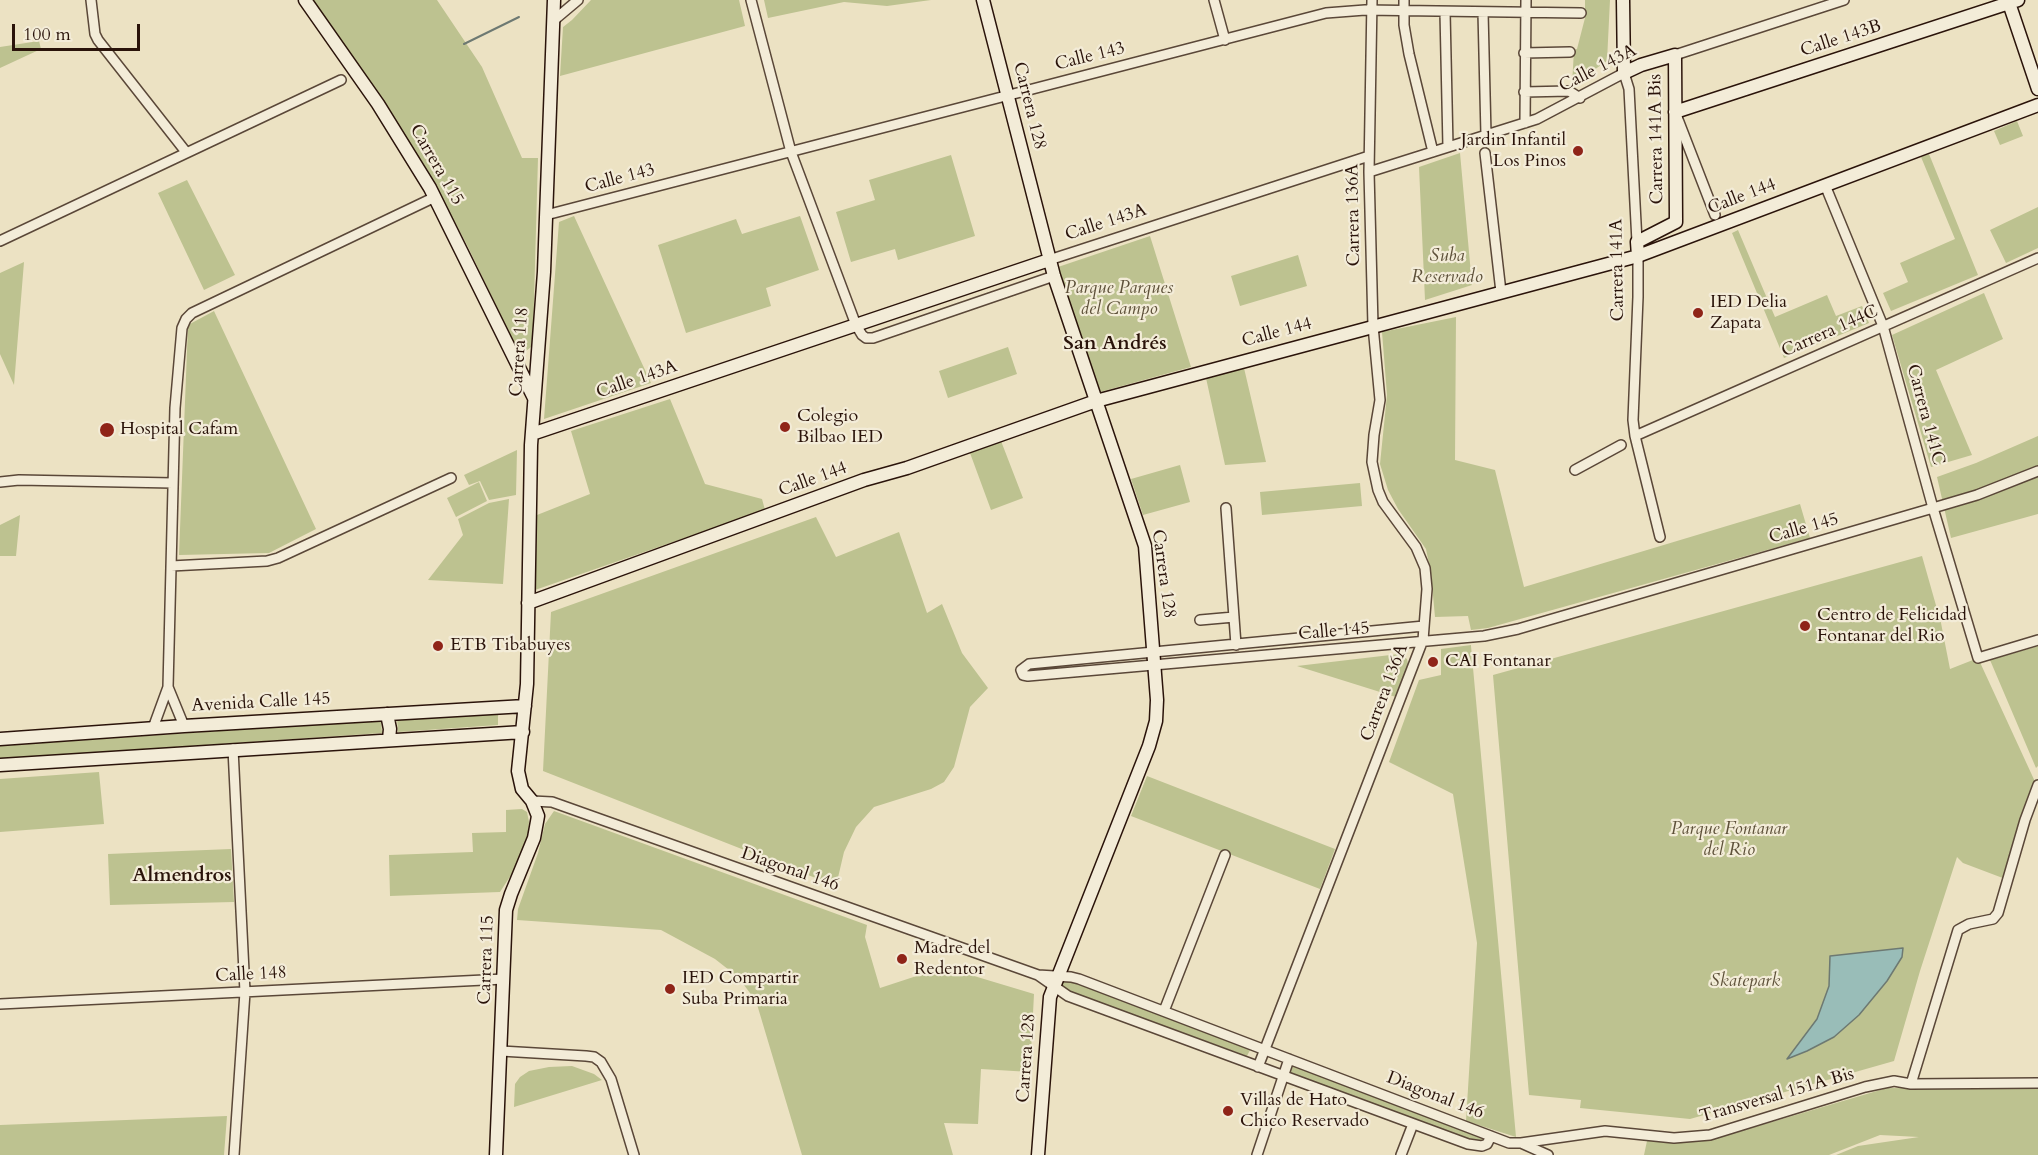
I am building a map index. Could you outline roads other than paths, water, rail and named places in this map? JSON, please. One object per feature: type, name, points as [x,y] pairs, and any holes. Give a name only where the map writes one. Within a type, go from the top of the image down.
[{"type":"street","points":[[90,0],[98,40],[186,152]]},
{"type":"street","name":"Carrera 115","points":[[305,0],[378,104],[417,165],[535,400]]},
{"type":"street","name":"Carrera 118","points":[[525,706],[532,434],[546,215],[554,0]]},
{"type":"street","points":[[553,21],[578,0]]},
{"type":"street","points":[[751,0],[791,152],[856,325],[862,335],[866,338],[873,338],[1054,276]]},
{"type":"street","name":"Carrera 128","points":[[983,0],[1049,260],[1145,546],[1155,666],[1157,712],[1154,731],[1048,1007],[1038,1155]]},
{"type":"street","points":[[1214,0],[1225,40]]},
{"type":"street","name":"Carrera 136A","points":[[1258,1067],[1423,640],[1427,578],[1422,557],[1383,502],[1375,477],[1372,452],[1380,400],[1372,326],[1368,172],[1372,0]]},
{"type":"street","points":[[1404,0],[1404,25],[1409,54],[1433,152]]},
{"type":"street","points":[[1525,123],[1526,0]]},
{"type":"street","name":"Carrera 141A","points":[[1623,0],[1624,74],[1629,89],[1638,255],[1633,409],[1635,436],[1660,537]]},
{"type":"street","name":"Calle 143A","points":[[1368,172],[1525,123],[1580,98],[1641,65],[1844,0]]},
{"type":"street","points":[[2012,1],[2038,89]]},
{"type":"street","name":"Calle 143B","points":[[1675,112],[2012,1]]},
{"type":"street","name":"Calle 143","points":[[546,215],[1326,13],[1404,11],[1581,14]]},
{"type":"street","points":[[1445,12],[1448,147]]},
{"type":"street","points":[[1483,12],[1486,135]]},
{"type":"street","points":[[1524,53],[1570,52]]},
{"type":"street","name":"Carrera 141A Bis","points":[[1637,242],[1676,222],[1675,55]]},
{"type":"street","points":[[0,241],[341,80]]},
{"type":"street","points":[[1524,92],[1569,91],[1580,98]]},
{"type":"street","name":"Calle 144","points":[[528,603],[864,480],[907,468],[1096,401],[1638,255],[2038,105]]},
{"type":"street","points":[[1675,112],[1715,215]]},
{"type":"street","points":[[1485,153],[1501,292]]},
{"type":"street","name":"Calle 143A","points":[[532,434],[1049,260],[1369,156]]},
{"type":"street","name":"Carrera 141C","points":[[1825,185],[1883,326],[1933,508],[1978,658],[2038,640]]},
{"type":"street","points":[[153,728],[168,687],[175,408],[182,328],[186,319],[192,314],[435,197]]},
{"type":"street","name":"Carrera 144C","points":[[1635,436],[2038,258]]},
{"type":"street","points":[[516,360],[527,362],[538,356]]},
{"type":"street","points":[[1575,470],[1621,444]]},
{"type":"street","name":"Calle 145","points":[[1424,626],[1029,664],[1021,670],[1023,675],[1028,676],[1484,636],[1518,629],[1933,508],[1997,488],[2038,471]]},
{"type":"street","points":[[171,566],[267,561],[278,558],[451,478]]},
{"type":"street","points":[[0,482],[19,480],[173,483]]},
{"type":"street","points":[[1226,508],[1236,645]]},
{"type":"street","points":[[1200,620],[1234,617]]},
{"type":"street","points":[[168,687],[184,726]]},
{"type":"street","name":"Carrera 115","points":[[496,1155],[506,910],[534,838],[538,816],[532,801],[525,794],[519,782],[518,771],[525,706]]},
{"type":"street","name":"Avenida Calle 145","points":[[0,739],[525,706]]},
{"type":"street","points":[[387,714],[389,739]]},
{"type":"street","points":[[0,765],[523,732]]},
{"type":"street","points":[[233,749],[245,992],[234,1155]]},
{"type":"street","points":[[1911,1084],[1958,930],[1969,924],[1993,919],[1998,913],[2025,820],[2038,785]]},
{"type":"street","name":"Diagonal 146","points":[[532,801],[552,802],[1038,975],[1057,981],[1079,979],[1491,1136],[1487,1144],[1474,1145],[1413,1124],[1068,996],[1057,981]]},
{"type":"street","points":[[1164,1011],[1225,855]]},
{"type":"street","name":"Calle 148","points":[[0,1004],[504,979]]},
{"type":"street","points":[[501,1051],[594,1057],[605,1066],[611,1078],[634,1155]]},
{"type":"street","points":[[1257,1155],[1289,1059]]},
{"type":"street","name":"Transversal 151A Bis","points":[[1491,1136],[1509,1143],[1521,1143],[1605,1131],[1674,1138],[1700,1136],[1865,1087],[1894,1081],[1911,1084],[2038,1083]]},
{"type":"street","points":[[1401,1155],[1413,1124]]},
{"type":"street","points":[[1521,1143],[1548,1155]]},
{"type":"water","points":[[1903,948],[1902,957],[1887,981],[1859,1015],[1834,1037],[1787,1059],[1817,1019],[1829,986],[1830,956]]},
{"type":"waterway","points":[[464,44],[519,17]]},
{"type":"place","name":"Jardin Infantil Los Pinos","points":[[1578,151]]},
{"type":"place","name":"IED Delia Zapata","points":[[1698,313]]},
{"type":"place","name":"Colegio Bilbao IED","points":[[785,427]]},
{"type":"place","name":"Hospital Cafam","points":[[107,430]]},
{"type":"place","name":"Centro de Felicidad Fontanar del Rio","points":[[1805,626]]},
{"type":"place","name":"ETB Tibabuyes","points":[[438,646]]},
{"type":"place","name":"CAI Fontanar","points":[[1433,662]]},
{"type":"place","name":"Madre del Redentor","points":[[902,959]]},
{"type":"place","name":"IED Compartir Suba Primaria","points":[[670,989]]},
{"type":"place","name":"Villas de Hato Chico Reservado","points":[[1228,1111]]},
{"type":"district","name":"San Andrés","points":[[1115,344]]},
{"type":"district","name":"Almendros","points":[[182,876]]},
{"type":"park label","name":"Suba Reservado","points":[[1447,267]]},
{"type":"park label","name":"Parque Parques del Campo","points":[[1119,299]]},
{"type":"park label","name":"Parque Fontanar del Rio","points":[[1729,840]]},
{"type":"park label","name":"Skatepark","points":[[1745,982]]}]
